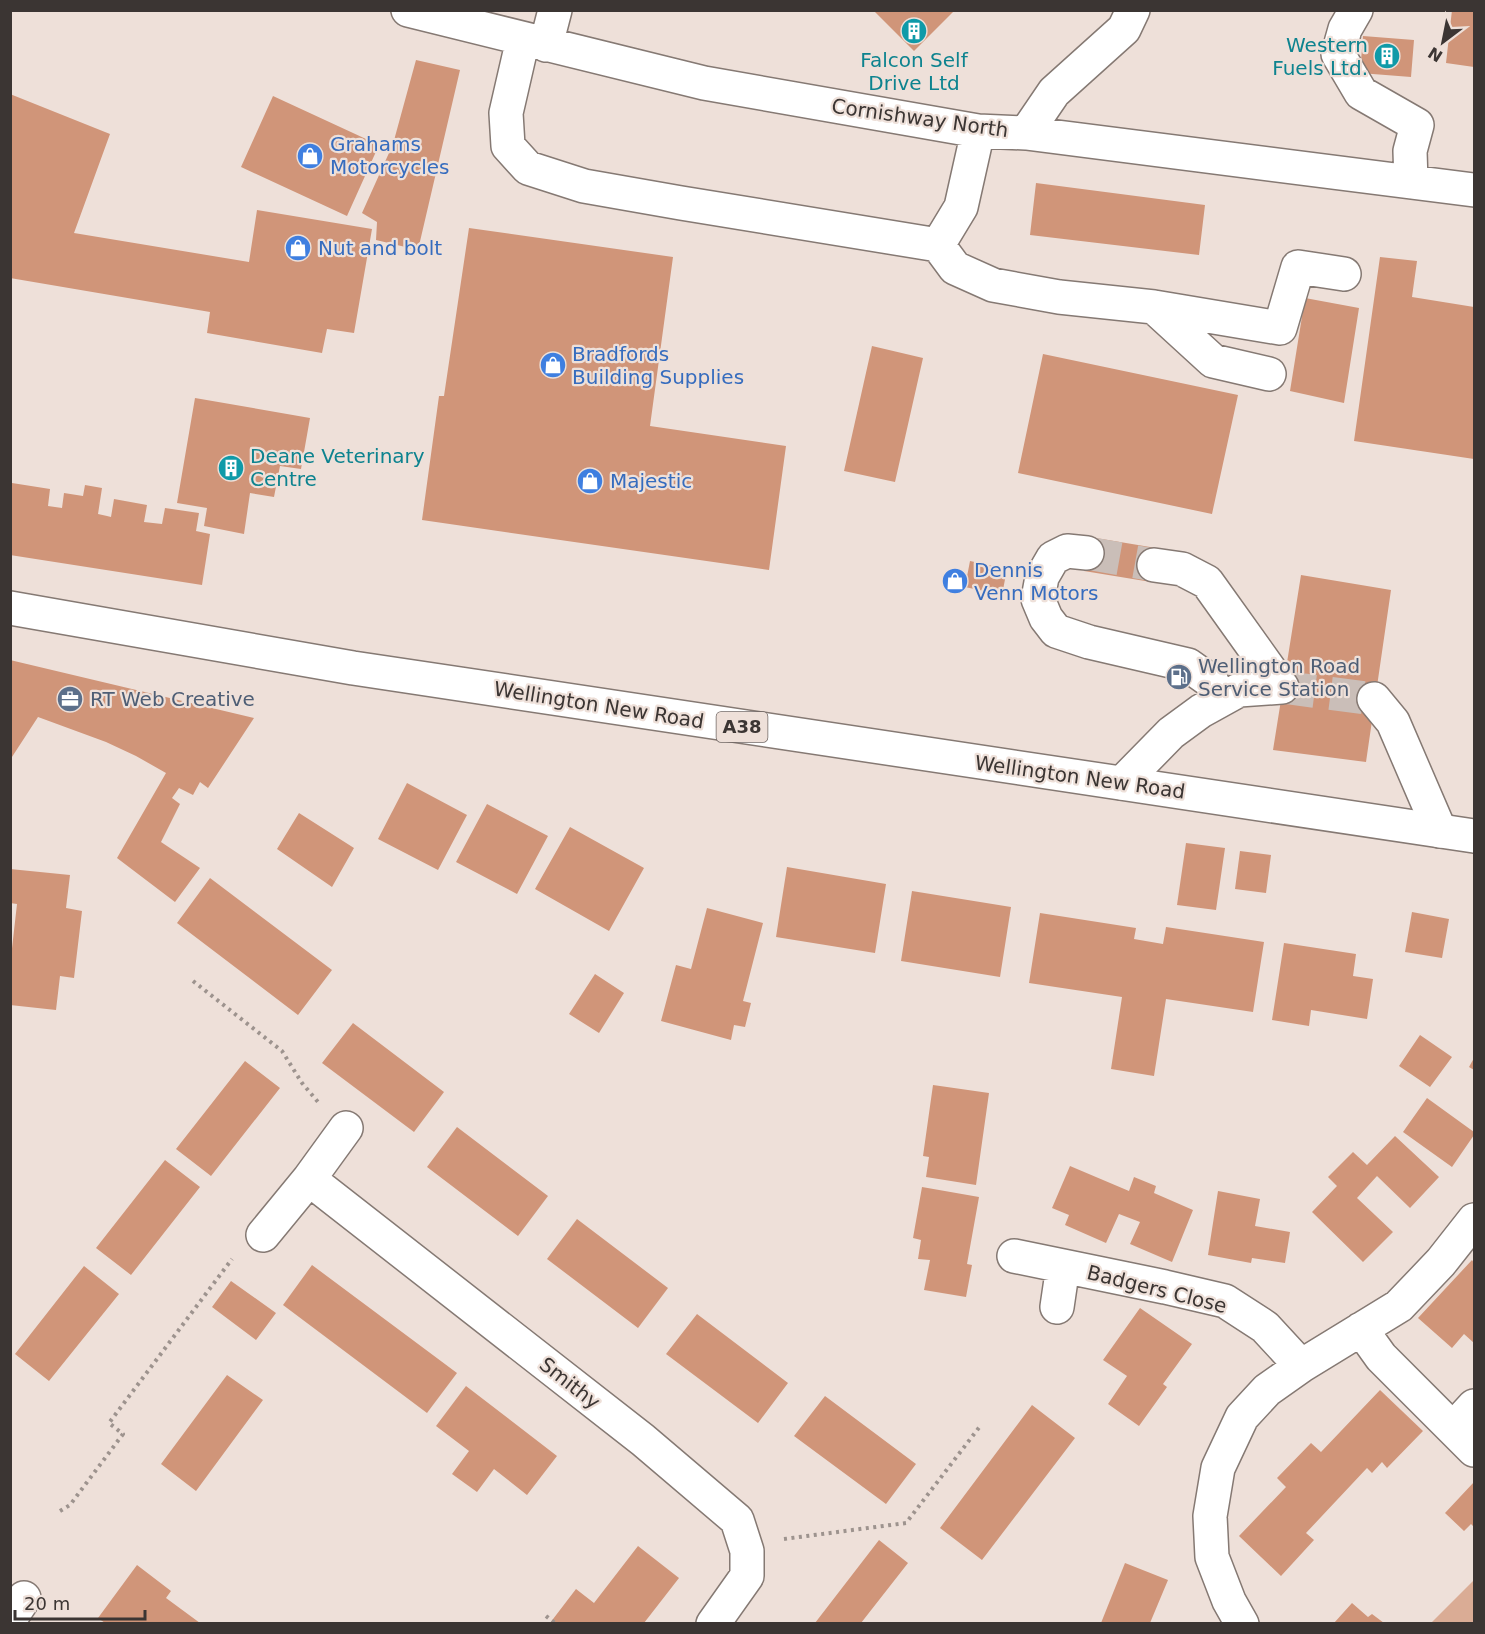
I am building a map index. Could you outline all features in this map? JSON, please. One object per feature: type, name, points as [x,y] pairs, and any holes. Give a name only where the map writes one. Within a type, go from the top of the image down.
[{"type":"street","name":"Cornishway North","points":[[408,10],[704,83],[978,131],[1026,133],[1474,190]]},
{"type":"street","points":[[555,10],[534,42],[506,113],[508,146],[528,168],[584,186],[938,245],[955,268],[993,285],[1059,297],[1154,307],[1280,328],[1298,267],[1344,274]]},
{"type":"street","points":[[1026,133],[1054,92],[1124,29],[1133,10]]},
{"type":"street","points":[[1356,10],[1345,30],[1338,54],[1361,93],[1417,125],[1410,151],[1411,182]]},
{"type":"street","points":[[938,245],[961,207],[978,131]]},
{"type":"street","points":[[1154,307],[1213,361],[1269,374]]},
{"type":"street","points":[[1087,553],[1067,551],[1053,558],[1041,577],[1038,599],[1046,618],[1056,631],[1089,642],[1188,665],[1212,682],[1219,701]]},
{"type":"street","points":[[1122,783],[1171,733],[1201,711],[1239,690],[1282,687],[1207,582],[1182,569],[1154,565]]},
{"type":"street","name":"Wellington New Road","points":[[10,608],[353,668],[1474,836]]},
{"type":"street","points":[[1374,699],[1393,722],[1440,831]]},
{"type":"street","points":[[263,1235],[309,1179],[346,1128]]},
{"type":"street","name":"Smithy","points":[[309,1179],[643,1440],[737,1520],[746,1546],[747,1576],[712,1623]]},
{"type":"street","points":[[1242,1623],[1230,1601],[1212,1557],[1210,1516],[1218,1468],[1242,1418],[1267,1390],[1301,1366],[1399,1306],[1441,1262],[1474,1220]]},
{"type":"street","name":"Badgers Close","points":[[1014,1256],[1225,1301],[1265,1327],[1301,1366]]},
{"type":"street","name":"Badgers Close","points":[[1057,1307],[1063,1266]]},
{"type":"street","points":[[1361,1329],[1381,1357],[1467,1428]]},
{"type":"path","points":[[193,981],[282,1051],[302,1083],[330,1117],[346,1128]]},
{"type":"path","points":[[60,1510],[70,1505],[123,1434],[109,1423],[251,1234],[263,1235]]},
{"type":"path","points":[[746,1546],[906,1522],[981,1425]]},
{"type":"path","points":[[546,1616],[556,1623]]},
{"type":"shaded area","points":[[1474,1580],[1474,1623],[1431,1623]]},
{"type":"building","name":"Falcon Self Drive Ltd","points":[[873,10],[955,10],[914,51]]},
{"type":"building","points":[[1452,10],[1474,10],[1474,67],[1446,63]]},
{"type":"building","name":"Western Fuels Ltd.","points":[[1363,36],[1414,40],[1411,77],[1360,73]]},
{"type":"building","points":[[416,60],[460,70],[418,250],[376,240],[377,222],[362,213],[393,144]]},
{"type":"building","points":[[10,94],[110,134],[74,233],[249,262],[257,210],[372,229],[354,333],[327,329],[322,353],[207,333],[210,312],[10,278]]},
{"type":"building","name":"Grahams Motorcycles","points":[[273,96],[379,145],[347,216],[241,167]]},
{"type":"building","points":[[1036,183],[1205,205],[1199,255],[1030,235]]},
{"type":"building","name":"Bradfords Building Supplies","points":[[469,228],[673,257],[650,426],[786,446],[769,570],[422,520],[439,396],[444,396]]},
{"type":"building","points":[[1380,257],[1417,261],[1412,297],[1474,307],[1474,459],[1354,441]]},
{"type":"building","points":[[1305,298],[1359,308],[1344,403],[1290,391]]},
{"type":"building","points":[[872,346],[923,358],[895,482],[844,471]]},
{"type":"building","points":[[1043,354],[1238,395],[1212,514],[1018,473]]},
{"type":"building","name":"Deane Veterinary Centre","points":[[195,398],[310,418],[301,469],[280,466],[274,497],[250,493],[244,534],[204,526],[207,508],[177,503]]},
{"type":"building","points":[[12,483],[50,489],[48,506],[62,508],[64,493],[83,496],[85,485],[102,488],[98,514],[111,517],[114,499],[147,505],[144,522],[162,524],[165,508],[199,513],[196,531],[210,534],[202,585],[10,555]]},
{"type":"building","points":[[1090,537],[1156,548],[1151,582],[1084,571]]},
{"type":"building","points":[[970,561],[1007,569],[1002,595],[965,587]]},
{"type":"building","points":[[1301,575],[1391,590],[1366,762],[1273,750]]},
{"type":"building","points":[[10,660],[254,718],[208,788],[200,782],[193,795],[179,788],[172,798],[180,804],[161,842],[200,868],[175,902],[117,858],[166,773],[106,742],[38,717],[10,760]]},
{"type":"building","points":[[407,783],[467,815],[438,870],[378,839]]},
{"type":"building","points":[[487,804],[548,836],[517,894],[456,862]]},
{"type":"building","points":[[299,813],[354,848],[332,887],[277,849]]},
{"type":"building","points":[[570,827],[644,868],[609,931],[535,889]]},
{"type":"building","points":[[1186,843],[1225,848],[1216,910],[1177,905]]},
{"type":"building","points":[[1240,851],[1271,855],[1266,893],[1235,889]]},
{"type":"building","points":[[787,867],[886,884],[875,953],[776,937]]},
{"type":"building","points":[[10,869],[70,875],[66,908],[82,911],[74,978],[60,976],[56,1010],[10,1005],[10,966],[17,904],[10,903]]},
{"type":"building","points":[[210,878],[332,970],[298,1015],[177,923]]},
{"type":"building","points":[[912,891],[1011,907],[1000,977],[901,961]]},
{"type":"building","points":[[707,908],[763,923],[743,1001],[751,1003],[745,1027],[734,1025],[731,1040],[661,1021],[676,965],[691,969]]},
{"type":"building","points":[[1412,912],[1449,919],[1442,958],[1405,952]]},
{"type":"building","points":[[1040,913],[1136,928],[1134,939],[1163,944],[1166,927],[1264,942],[1253,1012],[1166,999],[1154,1076],[1111,1069],[1122,997],[1029,983]]},
{"type":"building","points":[[1284,943],[1356,954],[1353,976],[1373,979],[1367,1019],[1311,1010],[1309,1026],[1272,1020]]},
{"type":"building","points":[[595,974],[624,993],[599,1033],[569,1014]]},
{"type":"building","points":[[353,1023],[444,1092],[414,1132],[322,1063]]},
{"type":"building","points":[[1420,1035],[1452,1057],[1430,1087],[1399,1066]]},
{"type":"building","points":[[1474,1058],[1474,1070],[1469,1067]]},
{"type":"building","points":[[245,1061],[280,1088],[211,1176],[176,1149]]},
{"type":"building","points":[[933,1085],[989,1093],[976,1185],[926,1177],[929,1157],[923,1156]]},
{"type":"building","points":[[1427,1098],[1474,1132],[1452,1167],[1403,1132]]},
{"type":"building","points":[[457,1127],[548,1196],[518,1236],[427,1167]]},
{"type":"building","points":[[1395,1136],[1439,1177],[1410,1208],[1377,1176],[1357,1198],[1393,1232],[1363,1262],[1312,1212],[1337,1186],[1328,1177],[1353,1152],[1367,1165]]},
{"type":"building","points":[[165,1160],[200,1187],[131,1275],[96,1248]]},
{"type":"building","points":[[1070,1166],[1129,1191],[1134,1177],[1156,1186],[1154,1193],[1193,1210],[1172,1262],[1130,1244],[1140,1222],[1119,1214],[1106,1243],[1065,1225],[1069,1215],[1052,1208]]},
{"type":"building","points":[[922,1187],[979,1197],[967,1264],[972,1265],[966,1297],[924,1290],[930,1260],[918,1259],[921,1240],[913,1238]]},
{"type":"building","points":[[1218,1191],[1260,1199],[1255,1226],[1290,1232],[1285,1263],[1252,1258],[1251,1263],[1208,1255]]},
{"type":"building","points":[[577,1219],[668,1288],[638,1328],[547,1259]]},
{"type":"building","points":[[1472,1260],[1474,1263],[1474,1343],[1464,1334],[1452,1348],[1418,1318]]},
{"type":"building","points":[[312,1265],[457,1373],[427,1413],[283,1305]]},
{"type":"building","points":[[84,1266],[119,1294],[49,1381],[15,1354]]},
{"type":"building","points":[[231,1281],[276,1313],[256,1340],[212,1307]]},
{"type":"building","points":[[1140,1308],[1192,1344],[1163,1384],[1167,1387],[1139,1426],[1108,1404],[1127,1376],[1103,1360]]},
{"type":"building","points":[[697,1314],[788,1383],[758,1423],[666,1354]]},
{"type":"building","points":[[227,1375],[263,1400],[196,1491],[161,1464]]},
{"type":"building","points":[[466,1386],[557,1456],[527,1495],[494,1469],[477,1492],[452,1474],[469,1451],[436,1426]]},
{"type":"building","points":[[1380,1390],[1423,1431],[1387,1468],[1382,1462],[1372,1473],[1367,1468],[1306,1533],[1314,1540],[1281,1576],[1239,1536],[1286,1487],[1277,1478],[1311,1443],[1321,1452]]},
{"type":"building","points":[[825,1396],[916,1464],[886,1504],[794,1436]]},
{"type":"building","points":[[1032,1405],[1075,1438],[982,1560],[940,1528]]},
{"type":"building","points":[[1474,1482],[1474,1527],[1471,1524],[1464,1531],[1445,1513]]},
{"type":"building","points":[[879,1540],[908,1563],[861,1623],[815,1623]]},
{"type":"building","points":[[638,1546],[679,1578],[644,1623],[550,1623],[576,1589],[594,1603]]},
{"type":"building","points":[[1125,1563],[1168,1580],[1150,1623],[1101,1623]]},
{"type":"building","points":[[137,1565],[171,1591],[166,1598],[200,1623],[105,1623],[98,1618]]},
{"type":"building","points":[[1352,1603],[1368,1617],[1372,1614],[1384,1623],[1334,1623]]},
{"type":"tunnel","points":[[1087,553],[1154,565]]},
{"type":"tunnel","points":[[1282,687],[1374,699]]},
{"type":"place","name":"Falcon Self Drive Ltd","points":[[914,31]]},
{"type":"place","name":"Western Fuels Ltd.","points":[[1387,56]]},
{"type":"place","name":"Grahams Motorcycles","points":[[310,156]]},
{"type":"place","name":"Nut and bolt","points":[[298,248]]},
{"type":"place","name":"Bradfords Building Supplies","points":[[553,365]]},
{"type":"place","name":"Deane Veterinary Centre","points":[[231,468]]},
{"type":"place","name":"Majestic","points":[[590,481]]},
{"type":"place","name":"Dennis Venn Motors","points":[[955,581]]},
{"type":"place","name":"Wellington Road Service Station","points":[[1179,677]]},
{"type":"place","name":"RT Web Creative","points":[[70,699]]}]
